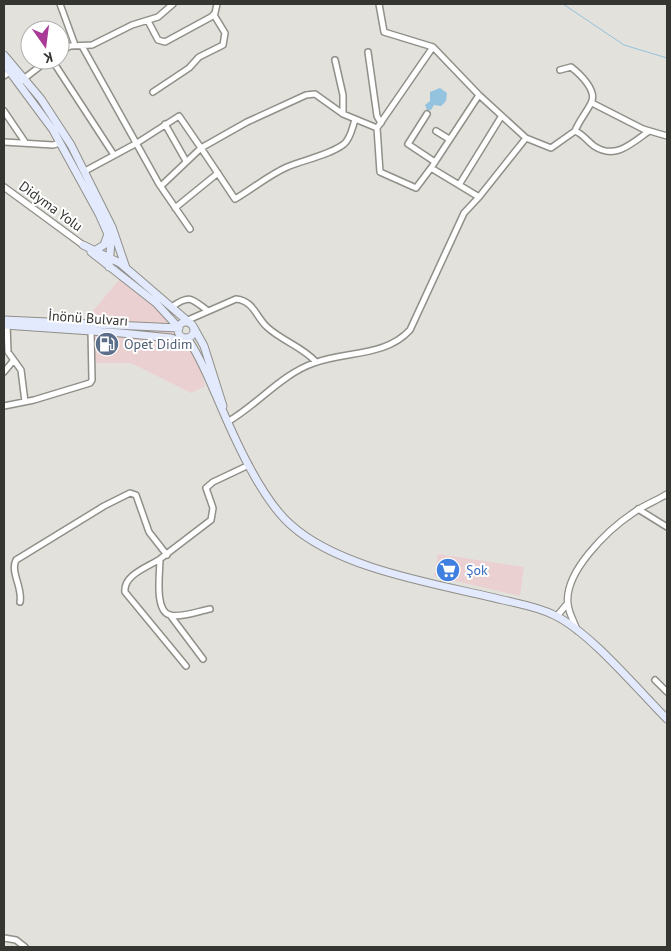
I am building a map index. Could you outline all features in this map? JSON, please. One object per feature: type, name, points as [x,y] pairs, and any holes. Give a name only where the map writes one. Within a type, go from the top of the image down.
[{"type":"main road","points":[[4,55],[60,143],[108,234],[112,247],[109,267]]},
{"type":"main road","points":[[4,64],[7,74],[21,81],[53,117],[85,171],[112,226],[126,268]]},
{"type":"main road","points":[[94,251],[104,245],[108,234]]},
{"type":"main road","points":[[83,245],[110,257],[126,268],[173,306],[191,324],[204,346],[222,398],[224,412]]},
{"type":"main road","points":[[83,245],[164,312],[194,347],[249,465],[277,510],[291,525],[314,542],[334,553],[376,567],[539,609],[557,616],[577,630],[667,719]]},
{"type":"main road","points":[[120,275],[126,268]]},
{"type":"main road","points":[[149,328],[162,321],[164,312]]},
{"type":"main road","name":"İnönü Bulvarı","points":[[5,323],[149,328],[178,328],[184,322],[191,324]]},
{"type":"main road","name":"İnönü Bulvarı","points":[[5,323],[171,338]]},
{"type":"main road","points":[[171,338],[193,334],[191,324]]},
{"type":"main road","points":[[171,338],[182,340],[194,347]]},
{"type":"street","points":[[60,4],[75,45]]},
{"type":"street","points":[[70,47],[75,45],[90,46],[132,25],[158,17],[173,4]]},
{"type":"street","points":[[148,21],[158,40],[165,42],[214,14],[217,4]]},
{"type":"street","points":[[379,4],[384,32],[433,47],[501,117],[526,138],[551,148],[570,132],[575,131],[592,103],[591,92],[582,76],[570,66],[560,70]]},
{"type":"street","points":[[152,92],[189,68],[199,57],[223,45],[225,33],[214,14]]},
{"type":"street","points":[[82,46],[161,186],[190,229]]},
{"type":"street","points":[[433,47],[377,128],[380,172],[416,188],[479,95]]},
{"type":"street","points":[[368,52],[378,116],[381,123]]},
{"type":"street","points":[[335,60],[343,95],[343,114]]},
{"type":"street","points":[[21,81],[35,70]]},
{"type":"street","points":[[59,70],[114,154]]},
{"type":"street","points":[[161,186],[201,148],[247,122],[306,95],[315,94],[343,114],[377,128]]},
{"type":"street","points":[[592,103],[649,131],[667,136]]},
{"type":"street","points":[[4,111],[25,142]]},
{"type":"street","points":[[427,114],[408,144],[435,162]]},
{"type":"street","points":[[85,171],[137,143],[179,116],[234,199],[289,166],[301,164],[314,156],[342,145],[348,140],[355,120]]},
{"type":"street","points":[[459,185],[501,117]]},
{"type":"street","points":[[165,124],[186,161]]},
{"type":"street","points":[[436,131],[449,139]]},
{"type":"street","points":[[575,131],[596,148],[613,152],[625,149],[649,131]]},
{"type":"street","points":[[228,421],[300,368],[316,362],[391,346],[402,339],[410,330],[422,307],[464,213],[526,138]]},
{"type":"street","points":[[4,142],[60,143]]},
{"type":"street","points":[[431,168],[479,197]]},
{"type":"street","points":[[175,208],[218,173]]},
{"type":"street","name":"Didyma Yolu","points":[[4,187],[83,245]]},
{"type":"street","points":[[173,306],[185,298],[191,299],[208,311]]},
{"type":"street","points":[[191,324],[208,311],[236,299],[243,300],[253,306],[268,327],[316,362]]},
{"type":"street","points":[[5,323],[6,343],[13,361],[21,370],[24,402]]},
{"type":"street","points":[[4,406],[90,384],[92,380],[90,330]]},
{"type":"street","points":[[4,372],[13,361]]},
{"type":"street","points":[[186,666],[125,592],[125,585],[129,578],[167,555],[211,520],[213,508],[206,488],[213,482],[249,465]]},
{"type":"street","points":[[20,602],[21,591],[14,566],[16,560],[96,510],[130,493],[136,495],[149,532],[167,555]]},
{"type":"street","points":[[557,616],[567,604],[573,578],[582,564],[609,532],[638,510],[667,494]]},
{"type":"street","points":[[638,510],[667,527]]},
{"type":"street","points":[[160,559],[159,600],[203,659]]},
{"type":"street","points":[[567,604],[577,630]]},
{"type":"street","points":[[170,615],[210,609]]},
{"type":"street","points":[[655,680],[667,692]]},
{"type":"street","points":[[4,938],[16,940],[25,947]]},
{"type":"shaded area","points":[[119,280],[156,303],[194,347],[205,386],[191,393],[131,363],[96,363],[87,318]]},
{"type":"shaded area","points":[[438,554],[524,567],[520,596],[434,576]]},
{"type":"water","points":[[440,88],[447,93],[446,101],[441,106],[434,105],[431,110],[427,110],[425,105],[430,101],[430,92]]},
{"type":"waterway","points":[[563,4],[624,45],[667,58]]},
{"type":"place","name":"Opet Didim","points":[[107,344]]},
{"type":"place","name":"Şok","points":[[448,570]]}]
